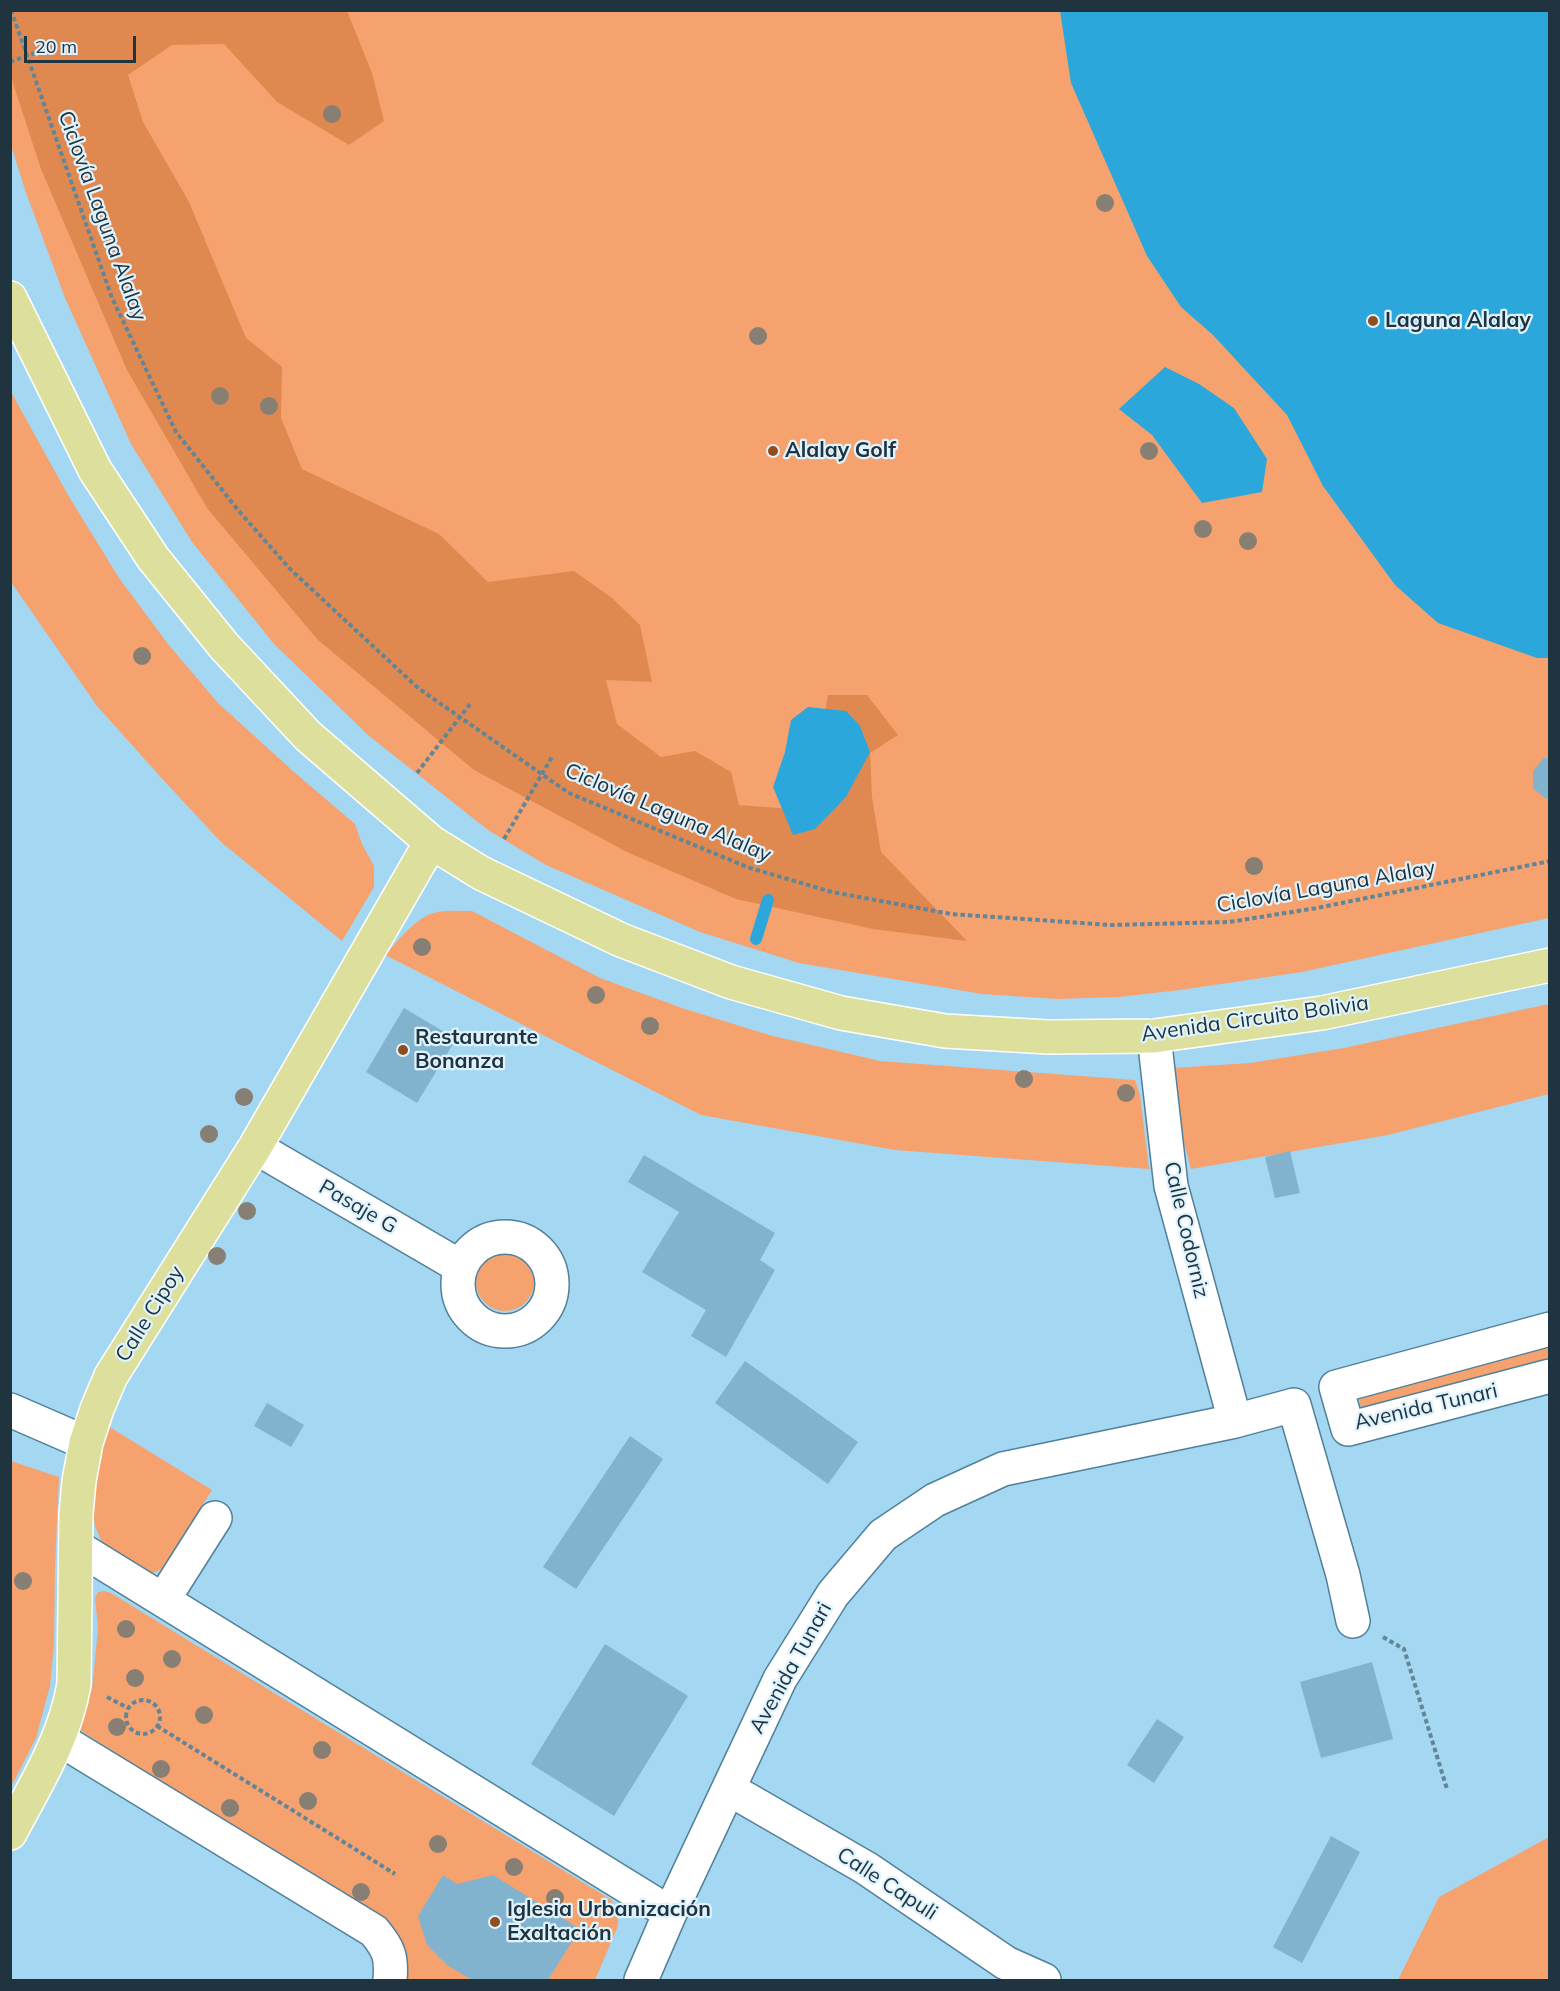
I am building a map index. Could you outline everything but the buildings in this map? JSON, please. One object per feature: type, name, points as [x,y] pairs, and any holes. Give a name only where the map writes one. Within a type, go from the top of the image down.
[{"type":"main road","name":"Avenida Circuito Bolivia","points":[[10,297],[95,470],[153,558],[224,646],[308,736],[431,842],[481,873],[621,940],[731,982],[841,1013],[945,1031],[1048,1037],[1154,1036],[1322,1013],[1550,964]]},
{"type":"main road","name":"Calle Cipoy","points":[[10,1833],[59,1739],[70,1706],[74,1684],[76,1514],[79,1481],[86,1443],[111,1376],[255,1147],[431,842]]},
{"type":"street","name":"Calle Codorniz","points":[[1154,1036],[1171,1186],[1235,1420]]},
{"type":"street","name":"Pasaje G","points":[[255,1147],[461,1266]]},
{"type":"street","name":"Avenida Tunari","points":[[1550,1329],[1336,1387],[1348,1429],[1550,1376]]},
{"type":"street","name":"Avenida Tunari","points":[[641,1980],[780,1679],[833,1594],[883,1535],[936,1500],[1003,1469],[1235,1420],[1294,1404],[1343,1575],[1353,1621]]},
{"type":"street","points":[[10,1410],[86,1443]]},
{"type":"street","points":[[163,1600],[215,1518]]},
{"type":"street","points":[[77,1546],[670,1913]]},
{"type":"street","points":[[59,1739],[374,1931],[386,1946],[392,1962],[390,1980]]},
{"type":"street","name":"Calle Capuli","points":[[729,1789],[866,1868],[1006,1963],[1044,1980]]},
{"type":"path","name":"Ciclovía Laguna Alalay","points":[[11,10],[112,298],[176,432],[238,510],[290,569],[418,688],[569,793],[747,867],[832,892],[951,914],[1111,925],[1229,922],[1317,908],[1550,861]]},
{"type":"path","points":[[10,62],[51,47]]},
{"type":"path","points":[[417,773],[470,704]]},
{"type":"path","points":[[504,839],[552,757]]},
{"type":"path","points":[[1353,1621],[1404,1649],[1447,1789]]},
{"type":"path","points":[[137,1701],[148,1701],[157,1709],[159,1720],[157,1726],[148,1733],[137,1733],[126,1720],[128,1708],[137,1701]]},
{"type":"path","points":[[157,1726],[395,1874]]},
{"type":"shaded area","name":"Alalay Golf","points":[[10,11],[1549,11],[1549,918],[1302,972],[1119,997],[1057,999],[982,994],[799,963],[700,932],[546,865],[488,830],[368,735],[274,644],[192,542],[131,444],[65,298],[25,190],[11,145]]},
{"type":"shaded area","points":[[10,11],[347,11],[372,73],[384,121],[349,145],[277,102],[224,44],[172,45],[128,75],[143,122],[189,202],[246,338],[282,367],[281,418],[302,469],[439,534],[488,582],[574,571],[612,598],[640,625],[652,682],[606,680],[617,724],[661,757],[695,751],[731,772],[739,805],[792,809],[818,754],[828,695],[867,695],[898,735],[870,753],[872,797],[881,852],[967,941],[873,929],[736,899],[627,852],[474,770],[317,639],[207,508],[127,370],[41,169],[11,77]]},
{"type":"shaded area","points":[[10,390],[68,495],[119,578],[168,644],[218,703],[355,824],[362,844],[374,866],[374,887],[342,941],[221,842],[166,783],[97,706],[11,582]]},
{"type":"shaded area","points":[[442,911],[472,911],[600,978],[682,1008],[769,1035],[880,1061],[1135,1080],[1140,1095],[1149,1169],[895,1150],[701,1115],[385,955],[409,929],[426,916]]},
{"type":"shaded area","points":[[1549,1004],[1549,1094],[1388,1135],[1191,1169],[1177,1116],[1173,1068],[1250,1063],[1344,1048]]},
{"type":"shaded area","points":[[505,1253],[521,1258],[529,1266],[534,1282],[529,1298],[521,1306],[505,1311],[489,1306],[481,1298],[476,1282],[481,1266],[489,1258]]},
{"type":"shaded area","points":[[1549,1344],[1549,1358],[1361,1408],[1358,1394]]},
{"type":"shaded area","points":[[108,1426],[212,1490],[162,1569],[153,1573],[142,1573],[111,1556],[102,1543],[95,1526],[91,1495],[92,1469]]},
{"type":"shaded area","points":[[11,1461],[59,1477],[54,1643],[50,1686],[36,1738],[11,1787]]},
{"type":"shaded area","points":[[98,1592],[111,1593],[610,1899],[617,1911],[618,1926],[595,1980],[404,1980],[405,1953],[394,1934],[380,1921],[78,1729],[92,1689],[98,1629],[95,1598]]},
{"type":"shaded area","points":[[1549,1837],[1549,1980],[1398,1980],[1439,1897]]},
{"type":"water","name":"Laguna Alalay","points":[[1060,11],[1549,11],[1549,658],[1537,658],[1438,623],[1395,585],[1323,486],[1287,415],[1213,335],[1181,307],[1147,256],[1071,83]]},
{"type":"water","points":[[1165,367],[1199,384],[1234,408],[1267,459],[1262,492],[1202,503],[1152,435],[1119,409]]},
{"type":"water","points":[[808,707],[846,711],[860,726],[870,752],[846,797],[815,829],[793,835],[773,787],[785,752],[791,720]]},
{"type":"waterway","points":[[756,939],[768,900]]},
{"type":"place","name":"Laguna Alalay","points":[[1373,321]]},
{"type":"place","name":"Alalay Golf","points":[[773,451]]},
{"type":"place","name":"Restaurante Bonanza","points":[[403,1050]]},
{"type":"place","name":"Iglesia Urbanización Exaltación","points":[[495,1922]]}]
